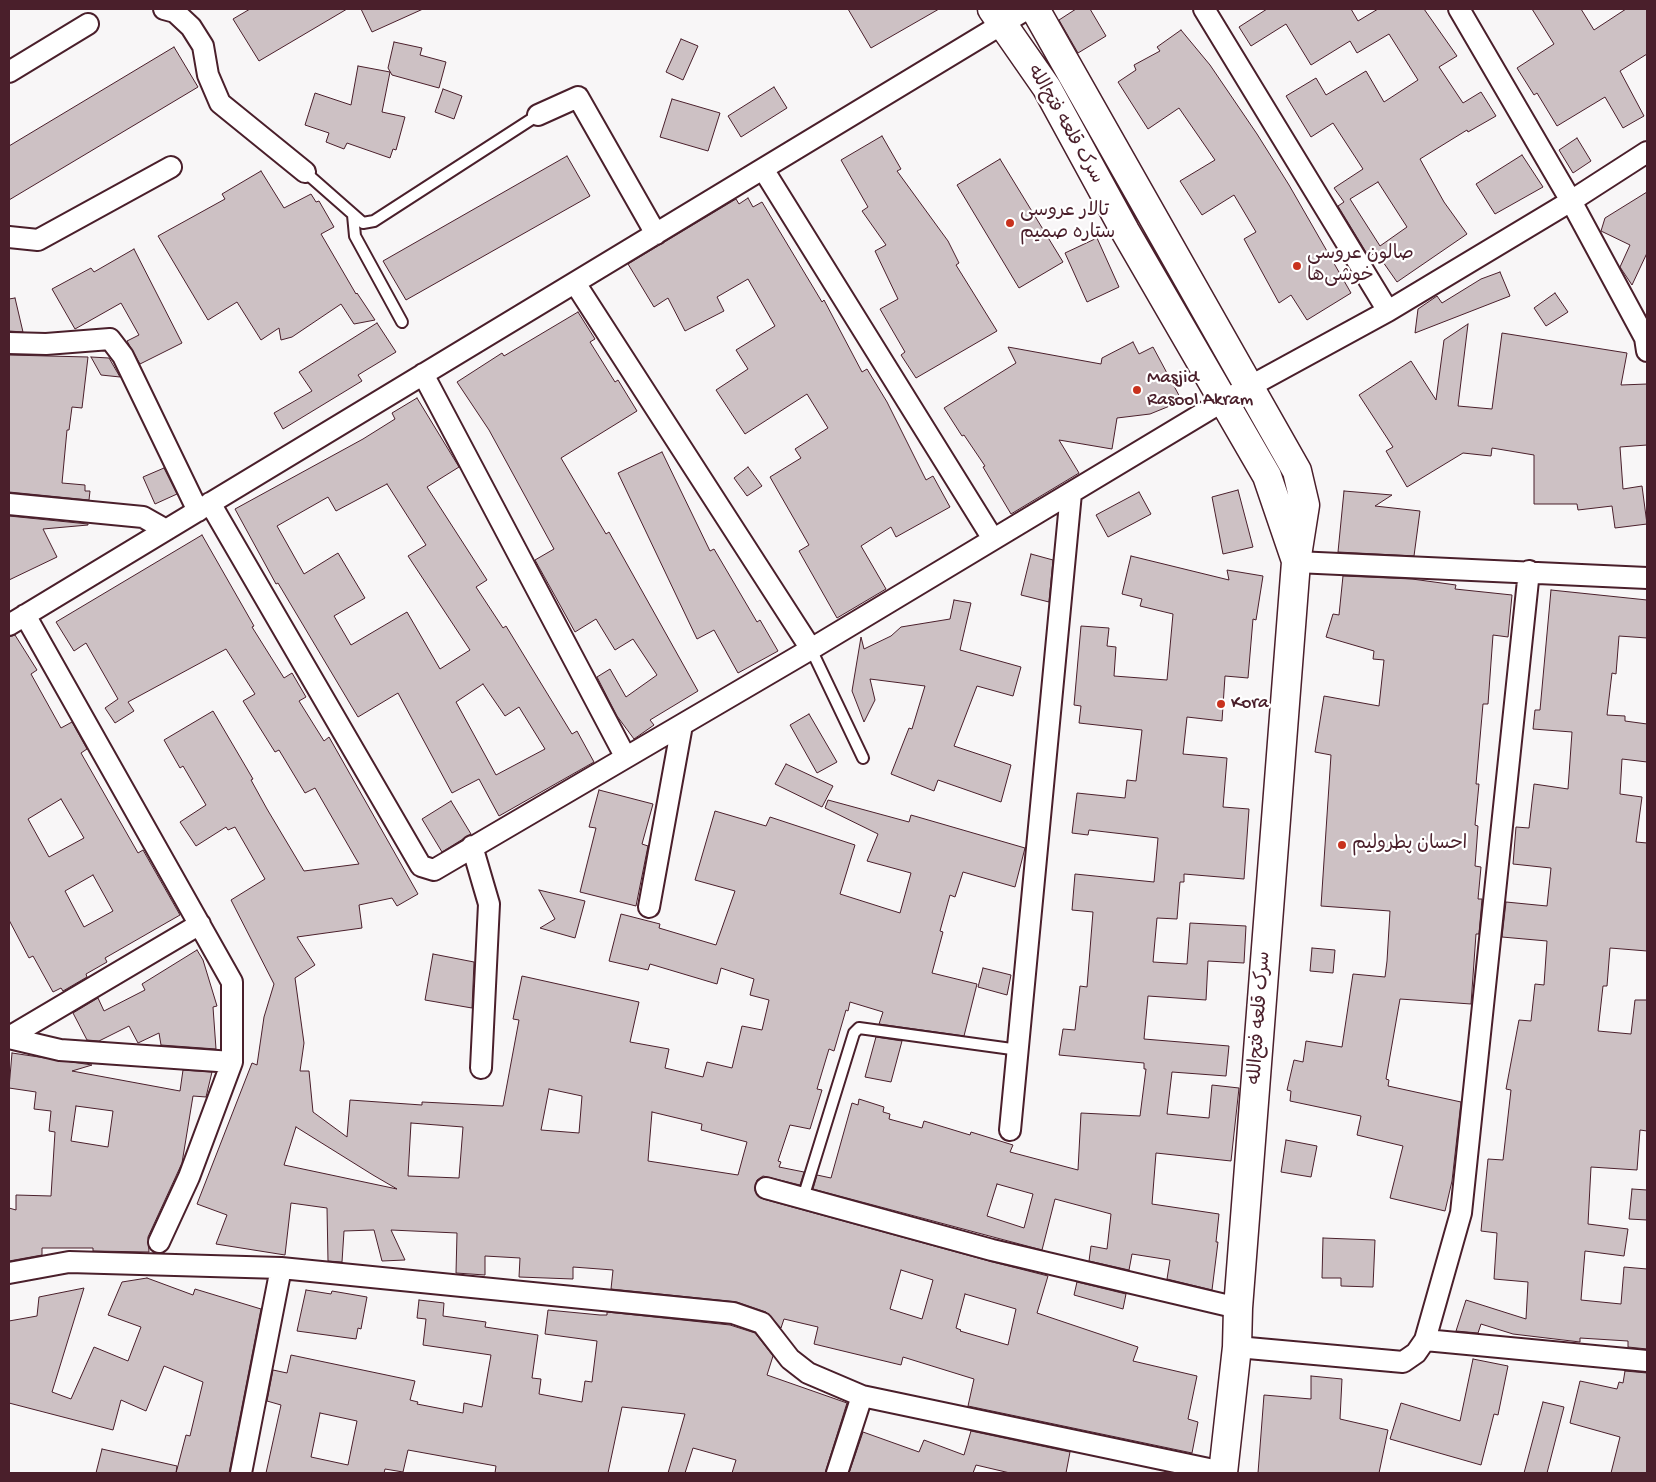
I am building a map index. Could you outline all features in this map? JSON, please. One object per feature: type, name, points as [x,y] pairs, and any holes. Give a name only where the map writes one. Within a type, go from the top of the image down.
[{"type":"main road","name":"سرک قلعه فتح‌الله","points":[[1035,9],[1297,471],[1305,505],[1296,562],[1238,1308],[1237,1347],[1223,1472]]},
{"type":"main road","name":"سرک قلعه فتح‌الله","points":[[997,17],[1047,88],[1125,231],[1267,476],[1296,562]]},
{"type":"street","points":[[164,9],[175,12],[191,27],[203,46],[208,75],[220,103],[304,172]]},
{"type":"street","points":[[159,1242],[189,1177],[232,1062],[232,982],[200,924],[17,620],[763,169],[997,17],[1027,9]]},
{"type":"street","points":[[1204,9],[1388,311]]},
{"type":"street","points":[[1459,9],[1571,201],[1644,338],[1647,351]]},
{"type":"street","points":[[9,72],[88,24]]},
{"type":"street","points":[[538,115],[578,97],[656,234]]},
{"type":"street","points":[[9,343],[46,344],[110,339],[123,356],[204,507],[421,866],[434,870],[625,756],[682,725],[811,649],[1224,400],[1388,311],[1571,201],[1647,152]]},
{"type":"street","points":[[9,236],[38,240],[172,167]]},
{"type":"street","points":[[763,169],[993,539]]},
{"type":"street","points":[[574,283],[811,649]]},
{"type":"street","points":[[423,374],[625,756]]},
{"type":"street","points":[[1010,1130],[1071,493]]},
{"type":"street","points":[[9,504],[143,517],[166,530]]},
{"type":"street","points":[[1296,562],[1529,571],[1647,578]]},
{"type":"street","points":[[1237,1347],[1403,1362],[1416,1353],[1425,1340],[1461,1213],[1529,571]]},
{"type":"street","points":[[649,907],[682,725]]},
{"type":"street","points":[[472,846],[489,904],[481,1068]]},
{"type":"street","points":[[9,1038],[200,924]]},
{"type":"street","points":[[9,1038],[60,1050],[232,1062]]},
{"type":"street","points":[[766,1188],[992,1250],[1238,1308]]},
{"type":"street","points":[[9,1273],[69,1262],[281,1268],[733,1313],[762,1323],[790,1359],[808,1373],[862,1396],[1223,1472]]},
{"type":"street","points":[[241,1473],[281,1268]]},
{"type":"street","points":[[1425,1340],[1647,1362]]},
{"type":"street","points":[[837,1473],[862,1396]]},
{"type":"lane","points":[[304,172],[363,223],[374,221],[538,115]]},
{"type":"lane","points":[[354,215],[355,236],[402,322]]},
{"type":"lane","points":[[811,649],[863,758]]},
{"type":"lane","points":[[802,1198],[854,1033],[859,1028],[1018,1050]]},
{"type":"building","points":[[250,9],[347,9],[259,61],[233,19]]},
{"type":"building","points":[[361,9],[423,9],[372,32]]},
{"type":"building","points":[[848,9],[939,9],[871,48]]},
{"type":"building","points":[[1076,9],[1090,9],[1106,36],[1078,53],[1059,20]]},
{"type":"building","points":[[1267,9],[1351,9],[1358,21],[1378,9],[1424,9],[1457,56],[1439,67],[1463,103],[1481,92],[1496,116],[1468,132],[1467,130],[1420,159],[1444,202],[1467,234],[1397,282],[1376,252],[1369,257],[1338,206],[1344,202],[1334,188],[1363,169],[1333,123],[1311,137],[1286,96],[1316,78],[1326,95],[1366,71],[1384,102],[1418,80],[1389,34],[1357,53],[1350,41],[1311,65],[1286,24],[1251,46],[1239,27]],"holes":[[[1378,182],[1407,227],[1380,246],[1350,199]]]},
{"type":"building","points":[[1532,9],[1581,9],[1594,30],[1626,9],[1647,9],[1647,54],[1620,71],[1644,116],[1623,128],[1605,97],[1557,126],[1537,93],[1534,95],[1517,68],[1554,44]]},
{"type":"building","points":[[1181,30],[1210,65],[1257,134],[1289,185],[1351,293],[1307,320],[1291,295],[1279,303],[1244,239],[1256,232],[1234,195],[1202,215],[1180,181],[1215,160],[1179,108],[1148,129],[1118,82],[1136,70],[1134,65],[1160,51],[1157,47]]},
{"type":"building","points":[[681,39],[698,46],[683,80],[666,72]]},
{"type":"building","points":[[394,42],[422,48],[420,55],[446,62],[439,88],[392,75],[388,68]]},
{"type":"building","points":[[174,47],[198,87],[9,200],[9,146]]},
{"type":"building","points":[[358,66],[390,72],[382,112],[405,117],[396,150],[393,149],[390,158],[347,143],[344,149],[326,142],[329,133],[305,125],[315,93],[351,105]]},
{"type":"building","points":[[774,87],[787,108],[741,137],[728,116]]},
{"type":"building","points":[[443,89],[462,96],[454,119],[435,112]]},
{"type":"building","points":[[672,99],[720,113],[708,151],[660,137]]},
{"type":"building","points":[[882,136],[901,169],[897,171],[948,241],[959,263],[956,265],[997,331],[916,378],[901,355],[905,352],[880,309],[898,299],[875,251],[886,245],[862,211],[868,207],[841,160]]},
{"type":"building","points":[[1577,138],[1591,161],[1573,173],[1559,150]]},
{"type":"building","points":[[1522,155],[1543,187],[1495,214],[1476,184]]},
{"type":"building","points":[[567,156],[590,196],[406,300],[383,261]]},
{"type":"building","name":"تالار عروسی ستاره صمیم","points":[[1000,159],[1063,262],[1019,288],[957,185]]},
{"type":"building","points":[[261,171],[284,208],[311,194],[316,202],[319,201],[334,227],[321,234],[356,294],[375,320],[354,324],[341,304],[292,337],[281,340],[279,328],[261,340],[237,302],[208,320],[158,236],[225,199],[222,194]]},
{"type":"building","points":[[1647,192],[1647,253],[1632,285],[1620,267],[1630,245],[1601,231],[1605,218]]},
{"type":"building","points":[[748,198],[753,207],[762,202],[822,302],[824,300],[862,372],[867,369],[887,402],[926,480],[933,476],[950,507],[896,537],[891,527],[861,546],[886,589],[837,618],[799,551],[809,545],[770,477],[801,458],[795,449],[828,428],[807,394],[745,434],[716,390],[748,369],[736,350],[775,326],[748,279],[717,297],[724,311],[685,331],[668,298],[654,307],[628,264],[736,199],[739,204]]},
{"type":"building","points":[[1097,238],[1119,287],[1087,302],[1065,253]]},
{"type":"building","points":[[134,249],[182,343],[140,364],[127,341],[139,335],[121,303],[75,329],[52,289],[91,268],[94,272]]},
{"type":"building","points":[[1500,272],[1510,296],[1415,333],[1418,309],[1437,296],[1442,303],[1481,279]]},
{"type":"building","points":[[1555,293],[1568,312],[1546,326],[1534,308]]},
{"type":"building","points":[[15,298],[23,332],[9,331],[9,299]]},
{"type":"building","points":[[578,312],[595,339],[590,342],[615,382],[618,380],[637,411],[561,458],[606,534],[609,532],[698,691],[650,720],[654,725],[634,739],[617,716],[597,677],[610,669],[626,697],[657,675],[633,639],[615,650],[596,619],[575,632],[535,560],[554,549],[489,430],[457,382],[502,353],[504,356]]},
{"type":"building","points":[[377,323],[396,352],[358,375],[362,381],[283,429],[274,413],[312,391],[299,372]]},
{"type":"building","points":[[1468,324],[1458,406],[1492,409],[1502,333],[1627,353],[1621,385],[1647,384],[1647,445],[1620,447],[1623,489],[1642,486],[1647,524],[1615,528],[1612,506],[1578,510],[1577,504],[1534,504],[1534,455],[1492,448],[1491,456],[1463,453],[1407,487],[1386,451],[1393,447],[1359,395],[1411,361],[1436,400],[1444,340]]},
{"type":"building","points":[[1133,342],[1139,354],[1153,347],[1182,401],[1150,414],[1117,418],[1112,449],[1059,440],[1079,473],[1011,514],[983,467],[985,466],[944,408],[1016,363],[1008,347],[1101,364],[1102,358]]},
{"type":"building","points":[[9,355],[88,357],[82,408],[72,407],[69,430],[67,430],[62,483],[85,485],[85,491],[90,491],[89,500],[9,492]]},
{"type":"building","points":[[91,357],[109,358],[120,377],[101,375]]},
{"type":"building","points":[[417,398],[459,467],[427,487],[487,580],[476,587],[503,628],[506,626],[572,734],[577,731],[594,762],[499,816],[479,779],[452,793],[398,693],[358,717],[278,583],[276,584],[235,509],[363,439],[395,419],[392,413]],"holes":[[[387,484],[426,545],[408,556],[470,650],[440,669],[407,612],[351,645],[334,616],[365,598],[338,553],[304,574],[277,526],[328,497],[336,511]],[[483,684],[505,716],[519,707],[545,749],[496,775],[456,702]]]},
{"type":"building","points":[[662,452],[710,551],[714,549],[757,622],[760,620],[778,651],[738,673],[714,630],[697,639],[618,473]]},
{"type":"building","points":[[748,467],[762,486],[747,496],[734,478]]},
{"type":"building","points":[[164,468],[177,494],[155,504],[143,477]]},
{"type":"building","points":[[1238,490],[1253,547],[1223,554],[1212,497]]},
{"type":"building","points":[[1344,491],[1392,495],[1375,506],[1420,511],[1414,556],[1338,552]]},
{"type":"building","points":[[1139,492],[1151,514],[1108,537],[1096,515]]},
{"type":"building","points":[[9,516],[88,525],[43,529],[57,557],[9,580]]},
{"type":"building","points":[[202,535],[254,626],[252,627],[284,678],[292,673],[306,697],[299,701],[324,741],[329,737],[418,894],[397,906],[392,898],[359,905],[362,928],[297,937],[315,965],[295,978],[304,1043],[300,1071],[309,1071],[313,1112],[347,1137],[350,1100],[422,1105],[422,1102],[503,1106],[519,1020],[513,1019],[522,976],[639,1002],[630,1042],[669,1049],[665,1068],[703,1077],[707,1062],[732,1068],[742,1026],[762,1030],[769,1000],[750,995],[754,979],[721,968],[717,984],[650,964],[648,970],[609,961],[621,914],[660,924],[659,928],[716,945],[735,891],[695,880],[715,811],[766,826],[770,817],[855,845],[840,894],[900,913],[911,873],[867,861],[878,834],[825,808],[828,800],[909,822],[911,815],[1025,848],[1015,887],[963,872],[955,897],[950,895],[940,931],[943,932],[932,973],[977,984],[964,1036],[879,1024],[883,1012],[850,1002],[834,1051],[829,1049],[817,1089],[822,1090],[810,1129],[790,1125],[778,1161],[781,1162],[779,1167],[804,1172],[800,1185],[763,1176],[757,1180],[755,1191],[763,1199],[1048,1276],[1037,1313],[1138,1347],[1133,1361],[1197,1376],[1188,1419],[1198,1422],[1192,1453],[968,1406],[974,1379],[903,1357],[901,1365],[814,1344],[818,1327],[784,1319],[781,1328],[766,1312],[737,1302],[611,1289],[613,1270],[573,1267],[573,1279],[519,1277],[520,1258],[485,1256],[485,1275],[456,1273],[457,1233],[391,1230],[405,1260],[382,1261],[374,1230],[344,1231],[342,1262],[328,1261],[327,1208],[291,1203],[285,1255],[216,1244],[227,1215],[197,1204],[252,1063],[257,1065],[264,1017],[274,984],[231,900],[265,879],[235,827],[228,830],[226,827],[196,846],[180,822],[206,805],[183,766],[180,768],[164,740],[213,711],[253,779],[251,780],[267,809],[304,871],[359,864],[315,788],[305,793],[279,750],[275,752],[243,701],[255,694],[226,649],[128,702],[134,711],[115,723],[105,708],[118,699],[86,643],[74,651],[56,622]],"holes":[[[549,1089],[582,1096],[579,1133],[541,1130]],[[652,1112],[702,1124],[701,1130],[747,1142],[738,1175],[648,1161]],[[411,1123],[463,1127],[459,1178],[408,1176]],[[296,1127],[397,1189],[284,1165]],[[901,1270],[933,1280],[922,1319],[890,1309]],[[965,1294],[1016,1309],[1008,1345],[956,1328]]]},
{"type":"building","points":[[1031,554],[1053,560],[1049,602],[1021,595]]},
{"type":"building","points":[[1131,556],[1229,580],[1227,570],[1263,576],[1256,620],[1253,619],[1248,678],[1225,676],[1222,721],[1187,717],[1183,754],[1227,758],[1223,807],[1249,809],[1244,879],[1184,874],[1184,882],[1180,882],[1177,919],[1157,918],[1153,962],[1187,964],[1190,923],[1246,926],[1244,963],[1208,961],[1206,1000],[1148,996],[1144,1039],[1229,1046],[1226,1076],[1172,1072],[1167,1114],[1209,1118],[1212,1085],[1239,1088],[1231,1161],[1156,1153],[1152,1204],[1219,1214],[1216,1242],[1218,1242],[1212,1290],[1167,1279],[1170,1260],[1132,1254],[1129,1270],[1089,1261],[1091,1246],[1107,1249],[1111,1214],[1055,1199],[1042,1250],[813,1189],[817,1175],[831,1178],[852,1103],[858,1105],[859,1099],[884,1107],[883,1112],[890,1114],[889,1119],[922,1128],[924,1121],[970,1135],[971,1132],[1013,1145],[1010,1152],[1078,1170],[1081,1113],[1140,1116],[1146,1069],[1144,1069],[1144,1063],[1059,1055],[1063,1029],[1075,1030],[1080,986],[1087,987],[1093,912],[1072,910],[1075,874],[1154,882],[1158,838],[1089,830],[1088,835],[1072,833],[1077,793],[1125,798],[1127,780],[1136,781],[1142,730],[1079,723],[1081,706],[1074,705],[1081,626],[1109,628],[1107,646],[1116,647],[1114,676],[1167,680],[1173,614],[1140,606],[1142,599],[1122,594]],"holes":[[[997,1184],[1033,1194],[1024,1228],[987,1216]]]},
{"type":"building","points":[[1343,576],[1412,579],[1456,585],[1455,589],[1512,595],[1508,637],[1493,635],[1488,704],[1483,704],[1476,784],[1479,784],[1475,825],[1478,826],[1475,866],[1481,867],[1478,899],[1482,899],[1479,934],[1476,934],[1471,1004],[1400,999],[1386,1079],[1389,1080],[1388,1086],[1461,1102],[1452,1181],[1445,1211],[1390,1198],[1403,1146],[1357,1135],[1361,1116],[1290,1101],[1291,1091],[1287,1090],[1294,1060],[1303,1062],[1306,1041],[1342,1047],[1353,974],[1385,977],[1387,961],[1390,911],[1321,906],[1331,755],[1315,752],[1324,696],[1379,706],[1384,660],[1373,659],[1374,651],[1326,637],[1333,614],[1339,615]]},
{"type":"building","points":[[1551,590],[1647,600],[1647,638],[1619,636],[1616,674],[1612,673],[1607,715],[1625,716],[1625,721],[1647,724],[1647,762],[1622,759],[1620,794],[1642,797],[1636,842],[1647,843],[1647,951],[1610,948],[1607,986],[1603,986],[1598,1031],[1631,1034],[1635,1000],[1647,1000],[1647,1131],[1640,1130],[1637,1170],[1591,1167],[1588,1224],[1628,1229],[1624,1256],[1585,1251],[1581,1300],[1621,1304],[1624,1267],[1647,1269],[1647,1349],[1628,1347],[1628,1341],[1580,1338],[1580,1342],[1513,1334],[1481,1324],[1478,1333],[1456,1331],[1466,1300],[1526,1319],[1528,1282],[1494,1279],[1497,1233],[1481,1231],[1488,1159],[1503,1160],[1511,1090],[1506,1089],[1519,1020],[1531,1021],[1535,984],[1544,985],[1547,941],[1502,937],[1506,902],[1547,906],[1551,868],[1513,864],[1516,827],[1529,828],[1534,784],[1568,789],[1572,732],[1533,729],[1535,710],[1540,710]]},
{"type":"building","points":[[954,600],[971,603],[960,650],[1021,667],[1013,696],[977,686],[954,746],[1011,765],[1001,802],[938,780],[934,791],[891,774],[909,728],[912,729],[925,686],[870,679],[875,700],[864,722],[852,691],[861,637],[864,649],[891,636],[901,627],[950,619]]},
{"type":"building","points":[[15,635],[37,670],[31,674],[61,728],[72,722],[87,749],[81,753],[138,853],[143,850],[180,915],[105,958],[107,962],[86,974],[87,977],[63,991],[61,988],[53,992],[33,956],[29,958],[9,920],[9,637]],"holes":[[[61,799],[84,838],[49,857],[28,819]],[[93,875],[113,911],[84,927],[65,891]]]},
{"type":"building","points":[[809,714],[837,762],[817,773],[790,725]]},
{"type":"building","points":[[786,764],[833,786],[822,807],[775,784]]},
{"type":"building","points":[[599,790],[653,804],[642,844],[648,846],[636,906],[580,892],[596,828],[589,827]]},
{"type":"building","points":[[451,801],[471,834],[442,852],[422,819]]},
{"type":"building","points":[[539,890],[585,901],[575,938],[540,928],[555,919]]},
{"type":"building","points":[[1312,948],[1335,950],[1333,973],[1310,971]]},
{"type":"building","points":[[197,950],[203,960],[217,1006],[213,1007],[216,1049],[161,1045],[159,1033],[138,1043],[129,1026],[99,1041],[87,1040],[73,1013],[98,998],[104,1011],[145,990],[142,984]]},
{"type":"building","points":[[433,954],[474,962],[472,1008],[425,1000]]},
{"type":"building","points":[[983,968],[1011,975],[1007,995],[978,987]]},
{"type":"building","points":[[876,1037],[902,1041],[891,1082],[865,1077]]},
{"type":"building","points":[[12,1053],[92,1065],[72,1071],[180,1091],[183,1070],[212,1072],[206,1097],[193,1096],[182,1163],[148,1237],[149,1252],[93,1251],[93,1248],[42,1248],[42,1255],[9,1261],[9,1208],[16,1210],[16,1195],[51,1196],[55,1132],[49,1131],[51,1111],[34,1109],[36,1092],[9,1088]],"holes":[[[76,1106],[113,1111],[108,1147],[71,1141]]]},
{"type":"building","points":[[1286,1140],[1317,1146],[1311,1177],[1281,1172]]},
{"type":"building","points":[[1632,1189],[1647,1190],[1647,1220],[1629,1219]]},
{"type":"building","points":[[1323,1238],[1375,1240],[1373,1287],[1341,1286],[1341,1278],[1322,1278]]},
{"type":"building","points":[[147,1278],[193,1295],[195,1289],[261,1309],[229,1473],[176,1473],[186,1435],[190,1436],[203,1382],[164,1366],[146,1411],[121,1400],[113,1430],[9,1403],[9,1321],[37,1316],[39,1297],[84,1288],[52,1392],[71,1399],[94,1347],[128,1361],[141,1327],[108,1315],[122,1282]]},
{"type":"building","points":[[1077,1282],[1126,1294],[1123,1309],[1074,1295]]},
{"type":"building","points":[[306,1290],[331,1294],[332,1291],[367,1297],[361,1329],[358,1328],[356,1339],[297,1331]]},
{"type":"building","points":[[419,1300],[444,1303],[443,1316],[486,1322],[485,1327],[538,1335],[532,1378],[541,1379],[539,1394],[582,1402],[585,1381],[592,1382],[597,1341],[545,1334],[548,1310],[600,1315],[607,1315],[607,1312],[730,1325],[755,1333],[773,1356],[767,1375],[847,1403],[825,1473],[732,1473],[736,1460],[693,1448],[685,1473],[668,1473],[685,1414],[622,1407],[608,1473],[495,1473],[496,1466],[408,1450],[403,1472],[385,1469],[384,1473],[266,1473],[281,1405],[267,1401],[273,1370],[287,1373],[291,1355],[415,1381],[410,1400],[418,1402],[417,1404],[463,1413],[464,1403],[482,1407],[491,1355],[423,1345],[426,1319],[417,1318]],"holes":[[[320,1413],[357,1421],[348,1465],[311,1457]]]},
{"type":"building","points":[[1473,1359],[1508,1366],[1498,1415],[1494,1414],[1481,1465],[1390,1439],[1401,1403],[1460,1421]]},
{"type":"building","points":[[1625,1371],[1647,1373],[1647,1473],[1611,1473],[1620,1437],[1570,1423],[1580,1381],[1617,1389],[1619,1382],[1623,1383]]},
{"type":"building","points":[[1311,1376],[1342,1379],[1340,1419],[1388,1430],[1379,1473],[1258,1473],[1264,1395],[1311,1399]]},
{"type":"building","points":[[1543,1402],[1564,1407],[1547,1473],[1524,1473]]},
{"type":"building","points":[[971,1431],[1070,1452],[1066,1473],[1010,1473],[976,1465],[973,1473],[849,1473],[863,1432],[919,1452],[924,1440],[964,1455]]},
{"type":"building","points":[[102,1449],[177,1466],[176,1473],[96,1473]]},
{"type":"place","name":"تالار عروسی ستاره صمیم","points":[[1010,223]]},
{"type":"place","name":"صالون عروسی خوشی‌ها","points":[[1297,266]]},
{"type":"place","name":"Masjid Rasool Akram","points":[[1137,390]]},
{"type":"place","name":"Kora","points":[[1221,704]]},
{"type":"place","name":"احسان پطرولیم","points":[[1342,845]]}]
